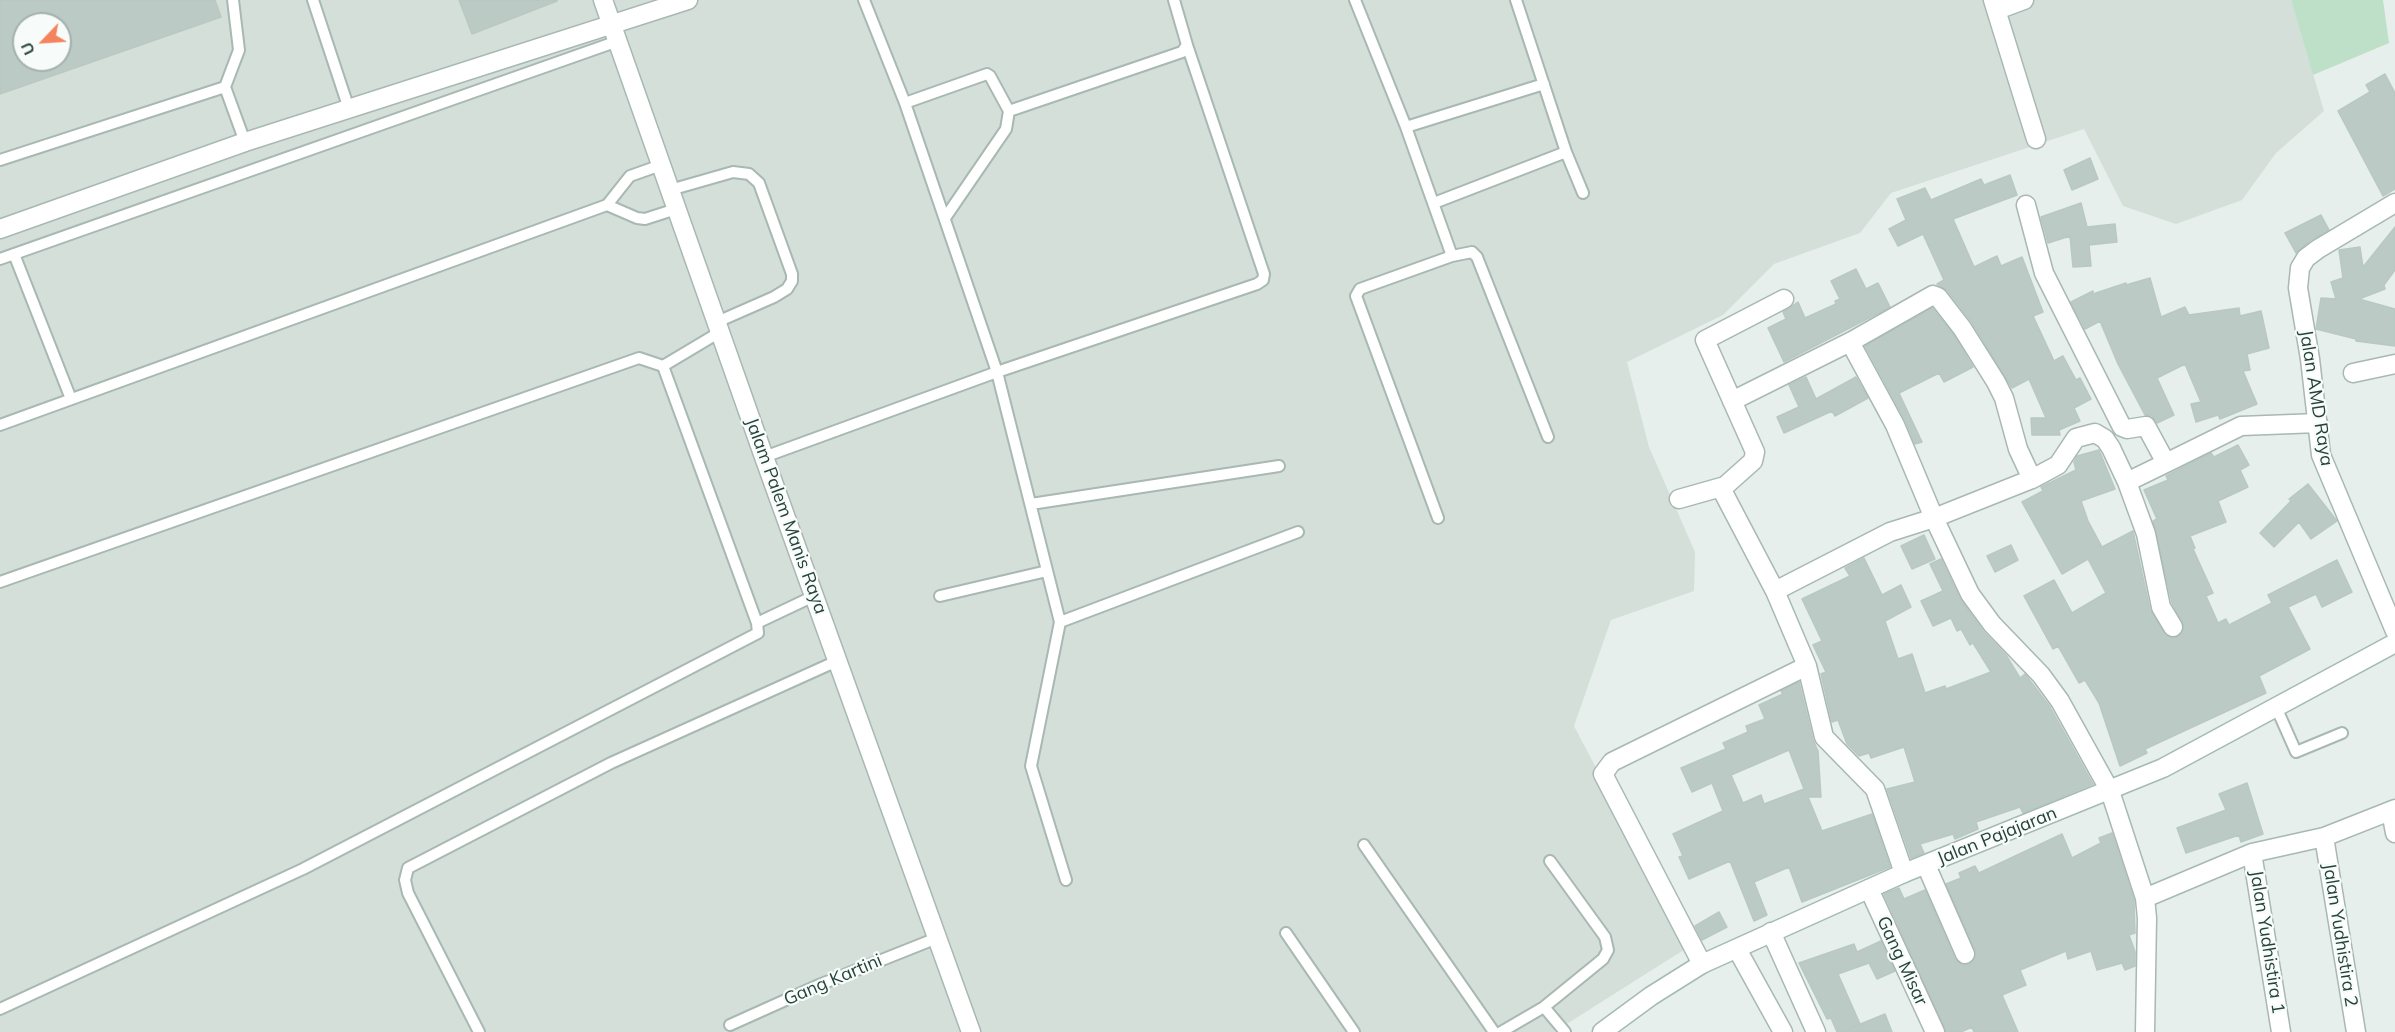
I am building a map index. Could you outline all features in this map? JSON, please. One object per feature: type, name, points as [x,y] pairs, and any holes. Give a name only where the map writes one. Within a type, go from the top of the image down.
[{"type":"street","name":"Jalam Palem Manis Raya","points":[[603,0],[764,457],[971,1032]]},
{"type":"street","points":[[0,229],[246,142],[349,109],[615,33],[688,0]]},
{"type":"street","points":[[2024,0],[1995,5],[2036,139]]},
{"type":"street","name":"Jalan AMD Raya","points":[[2395,203],[2306,258],[2300,268],[2298,288],[2321,456],[2395,631]]},
{"type":"street","points":[[2026,205],[2044,273],[2122,427],[2127,429],[2146,426],[2166,463]]},
{"type":"street","points":[[1732,401],[1850,342],[1933,295],[1938,297],[1962,328],[1996,382],[2004,398],[2019,450],[2032,479]]},
{"type":"street","points":[[1679,499],[1725,486],[1753,461],[1755,456],[1705,339],[1784,299]]},
{"type":"street","points":[[1850,342],[1895,425],[1934,518],[1970,594],[1992,624],[2041,675],[2054,692],[2110,791],[2145,898],[2147,918],[2145,1032]]},
{"type":"street","points":[[2353,373],[2395,364]]},
{"type":"street","points":[[2127,482],[2241,426],[2318,423]]},
{"type":"street","points":[[1775,591],[1890,532],[1934,518],[2032,479],[2058,465],[2076,438],[2095,433],[2112,448],[2127,482],[2146,534],[2161,608],[2173,627]]},
{"type":"street","points":[[1725,486],[1723,492],[1775,591],[1807,666],[1824,737],[1875,789],[1904,873]]},
{"type":"street","name":"Jalan Pajajaran","points":[[1602,1032],[1651,996],[1702,964],[1904,873],[2163,768],[2395,643]]},
{"type":"street","points":[[1702,964],[1603,774],[1612,762],[1807,666]]},
{"type":"street","points":[[2145,898],[2252,852],[2324,837],[2393,810],[2395,833]]},
{"type":"street","name":"Jalan Yudhistira 2","points":[[2324,837],[2356,1032]]},
{"type":"street","name":"Jalan Yudhistira 1","points":[[2252,852],[2281,1032]]},
{"type":"street","points":[[1926,865],[1965,954]]},
{"type":"street","name":"Gang Misar","points":[[1869,889],[1935,1032]]},
{"type":"street","points":[[1771,932],[1816,1032]]},
{"type":"street","points":[[1737,949],[1783,1032]]},
{"type":"lane","points":[[233,0],[239,50],[225,87],[246,142]]},
{"type":"lane","points":[[313,0],[349,109]]},
{"type":"lane","points":[[864,0],[905,103],[997,372],[1060,622],[1031,765],[1065,880]]},
{"type":"lane","points":[[764,457],[997,372],[1263,280],[1264,274],[1174,0]]},
{"type":"lane","points":[[1355,0],[1406,128],[1452,256]]},
{"type":"lane","points":[[1516,0],[1566,152],[1583,194]]},
{"type":"lane","points":[[0,259],[615,33]]},
{"type":"lane","points":[[1009,111],[1173,56],[1182,52],[1187,45]]},
{"type":"lane","points":[[905,103],[987,74],[1009,111],[1006,129],[945,218]]},
{"type":"lane","points":[[1406,128],[1544,84]]},
{"type":"lane","points":[[0,160],[225,87]]},
{"type":"lane","points":[[1434,204],[1566,152]]},
{"type":"lane","points":[[0,425],[607,205],[630,176],[661,165]]},
{"type":"lane","points":[[663,366],[719,327],[774,297],[787,288],[792,281],[792,274],[759,183],[749,174],[742,172],[670,190]]},
{"type":"lane","points":[[607,205],[645,219],[676,209]]},
{"type":"lane","points":[[1437,518],[1356,296],[1360,289],[1452,256],[1472,252],[1548,436]]},
{"type":"lane","points":[[14,254],[71,399]]},
{"type":"lane","points":[[0,582],[639,358],[663,366]]},
{"type":"lane","points":[[0,1009],[303,869],[758,633],[757,622],[663,366]]},
{"type":"lane","points":[[1031,504],[1280,466]]},
{"type":"lane","points":[[1060,622],[1298,532]]},
{"type":"lane","points":[[939,596],[1047,571]]},
{"type":"lane","points":[[757,622],[814,596]]},
{"type":"lane","points":[[479,1032],[408,893],[405,880],[408,868],[621,758],[837,661]]},
{"type":"lane","points":[[2276,707],[2296,752],[2342,733]]},
{"type":"lane","points":[[1364,845],[1494,1032]]},
{"type":"lane","points":[[1501,1032],[1544,1007],[1603,959],[1608,950],[1605,937],[1550,861]]},
{"type":"lane","points":[[1286,933],[1354,1032]]},
{"type":"lane","name":"Gang Kartini","points":[[730,1025],[819,985],[937,938]]},
{"type":"lane","points":[[1544,1007],[1565,1032]]},
{"type":"shaded area","points":[[0,0],[2291,0],[2324,111],[2276,153],[2242,200],[2176,224],[2123,206],[2084,129],[1891,193],[1860,233],[1774,264],[1723,315],[1627,362],[1649,447],[1695,552],[1694,591],[1611,620],[1574,726],[1690,946],[1554,1032],[0,1032]]},
{"type":"green space","points":[[2291,0],[2383,0],[2389,43],[2313,75]]},
{"type":"building","points":[[0,0],[215,0],[221,17],[72,69],[72,12],[12,12],[12,72],[63,72],[0,94]]},
{"type":"building","points":[[459,0],[557,0],[557,1],[472,34]]},
{"type":"building","points":[[2385,74],[2395,93],[2395,189],[2383,196],[2338,111],[2370,92],[2366,85]]},
{"type":"building","points":[[2090,158],[2098,179],[2072,190],[2064,170]]},
{"type":"building","points":[[2010,175],[2017,195],[1953,219],[1974,267],[1997,256],[2001,266],[2022,257],[2043,312],[2033,316],[2054,361],[2063,356],[2076,380],[2080,378],[2091,399],[2074,408],[2080,421],[2059,430],[2060,435],[2032,435],[2031,418],[2046,418],[2029,379],[2012,388],[1971,321],[1947,290],[1937,284],[1944,280],[1923,234],[1898,246],[1889,229],[1906,220],[1897,199],[1925,188],[1931,200],[1981,179],[1984,185]]},
{"type":"building","points":[[2081,203],[2087,227],[2115,224],[2117,242],[2089,245],[2091,266],[2073,267],[2070,236],[2048,243],[2041,217]]},
{"type":"building","points":[[2321,215],[2329,230],[2311,240],[2296,253],[2285,233]]},
{"type":"building","points":[[2395,227],[2395,270],[2384,285],[2385,289],[2359,299],[2395,309],[2395,346],[2356,341],[2356,339],[2316,329],[2321,298],[2336,299],[2331,282],[2343,278],[2339,250],[2360,247],[2363,267]]},
{"type":"building","points":[[1856,269],[1866,289],[1878,283],[1890,307],[1784,362],[1768,328],[1786,319],[1783,312],[1798,302],[1805,318],[1836,304],[1835,301],[1840,299],[1831,281]]},
{"type":"building","points":[[2150,278],[2161,317],[2185,307],[2189,315],[2239,308],[2240,316],[2261,311],[2269,348],[2247,354],[2250,370],[2243,371],[2257,404],[2220,419],[2218,415],[2196,422],[2191,404],[2201,402],[2185,364],[2157,378],[2174,415],[2157,423],[2152,416],[2145,415],[2118,364],[2100,321],[2085,329],[2071,302],[2093,291],[2093,294]]},
{"type":"building","points":[[1932,308],[1953,334],[1973,367],[1944,382],[1939,373],[1899,393],[1922,442],[1915,444],[1905,420],[1865,346]]},
{"type":"building","points":[[1806,377],[1816,399],[1856,377],[1868,398],[1835,416],[1832,411],[1784,433],[1777,417],[1799,407],[1789,385]]},
{"type":"building","points":[[2238,445],[2249,465],[2240,470],[2248,487],[2218,501],[2226,522],[2190,536],[2195,548],[2193,549],[2213,593],[2206,596],[2218,623],[2226,619],[2229,625],[2272,603],[2268,595],[2337,560],[2352,592],[2322,607],[2316,594],[2288,607],[2310,649],[2259,676],[2266,693],[2145,749],[2147,753],[2120,766],[2099,703],[2085,680],[2079,683],[2058,646],[2053,649],[2024,596],[2054,580],[2072,613],[2106,593],[2088,559],[2062,574],[2022,502],[2043,491],[2041,487],[2076,470],[2074,462],[2077,456],[2099,450],[2115,489],[2081,501],[2088,521],[2102,547],[2133,531],[2150,610],[2164,633],[2174,638],[2182,633],[2184,626],[2172,603],[2153,521],[2157,519],[2144,490],[2168,480],[2166,476],[2211,453],[2214,457]]},
{"type":"building","points":[[2308,484],[2337,521],[2311,539],[2299,522],[2274,547],[2260,533],[2291,501],[2289,499]]},
{"type":"building","points":[[1924,535],[1935,559],[1912,569],[1901,546]]},
{"type":"building","points":[[2011,545],[2018,560],[1995,572],[1987,556]]},
{"type":"building","points":[[1864,558],[1882,595],[1901,585],[1911,607],[1885,621],[1898,659],[1912,654],[1925,693],[1945,686],[1946,689],[1991,672],[1973,643],[1970,645],[1961,629],[1957,631],[1951,618],[1933,626],[1921,601],[1943,591],[1930,564],[1941,559],[1960,599],[1983,631],[2006,655],[2020,678],[2025,674],[2050,707],[2093,784],[2023,813],[2020,807],[1976,822],[1978,829],[1955,839],[1953,834],[1920,844],[1924,853],[1911,858],[1887,789],[1915,782],[1904,747],[1871,758],[1869,753],[1859,756],[1847,744],[1838,720],[1832,722],[1821,674],[1826,672],[1813,645],[1822,641],[1802,599],[1850,576],[1845,568]]},
{"type":"building","points":[[1799,682],[1813,740],[1818,751],[1821,797],[1808,797],[1822,831],[1872,814],[1890,867],[1802,902],[1789,867],[1754,882],[1767,915],[1754,921],[1730,861],[1689,879],[1679,857],[1683,856],[1673,834],[1723,811],[1712,783],[1692,792],[1681,768],[1726,749],[1723,743],[1748,732],[1746,726],[1765,719],[1759,705],[1783,694],[1781,691]],"holes":[[[1789,750],[1804,789],[1764,804],[1761,795],[1743,803],[1731,775]]]},
{"type":"building","points":[[2247,783],[2263,834],[2241,842],[2239,835],[2186,853],[2177,828],[2226,810],[2219,794]]},
{"type":"building","points":[[2112,833],[2134,900],[2135,933],[2129,935],[2135,952],[2135,966],[2125,970],[2122,963],[2097,970],[2091,951],[2068,959],[2066,951],[2020,970],[2026,985],[2002,995],[2018,1032],[1974,1032],[1972,1027],[1961,1032],[1946,1032],[1884,894],[1899,888],[1904,899],[1925,890],[1955,959],[1963,965],[1969,964],[1974,960],[1975,950],[1946,884],[1961,878],[1959,873],[1975,866],[1979,873],[2062,834],[2072,858],[2101,843],[2099,838]]},
{"type":"building","points":[[1719,912],[1727,927],[1702,940],[1695,926]]},
{"type":"building","points":[[1881,941],[1895,971],[1877,979],[1869,963],[1838,974],[1860,1024],[1846,1030],[1885,1014],[1892,1032],[1837,1032],[1831,1018],[1827,1019],[1799,963],[1854,944],[1857,952]]}]
